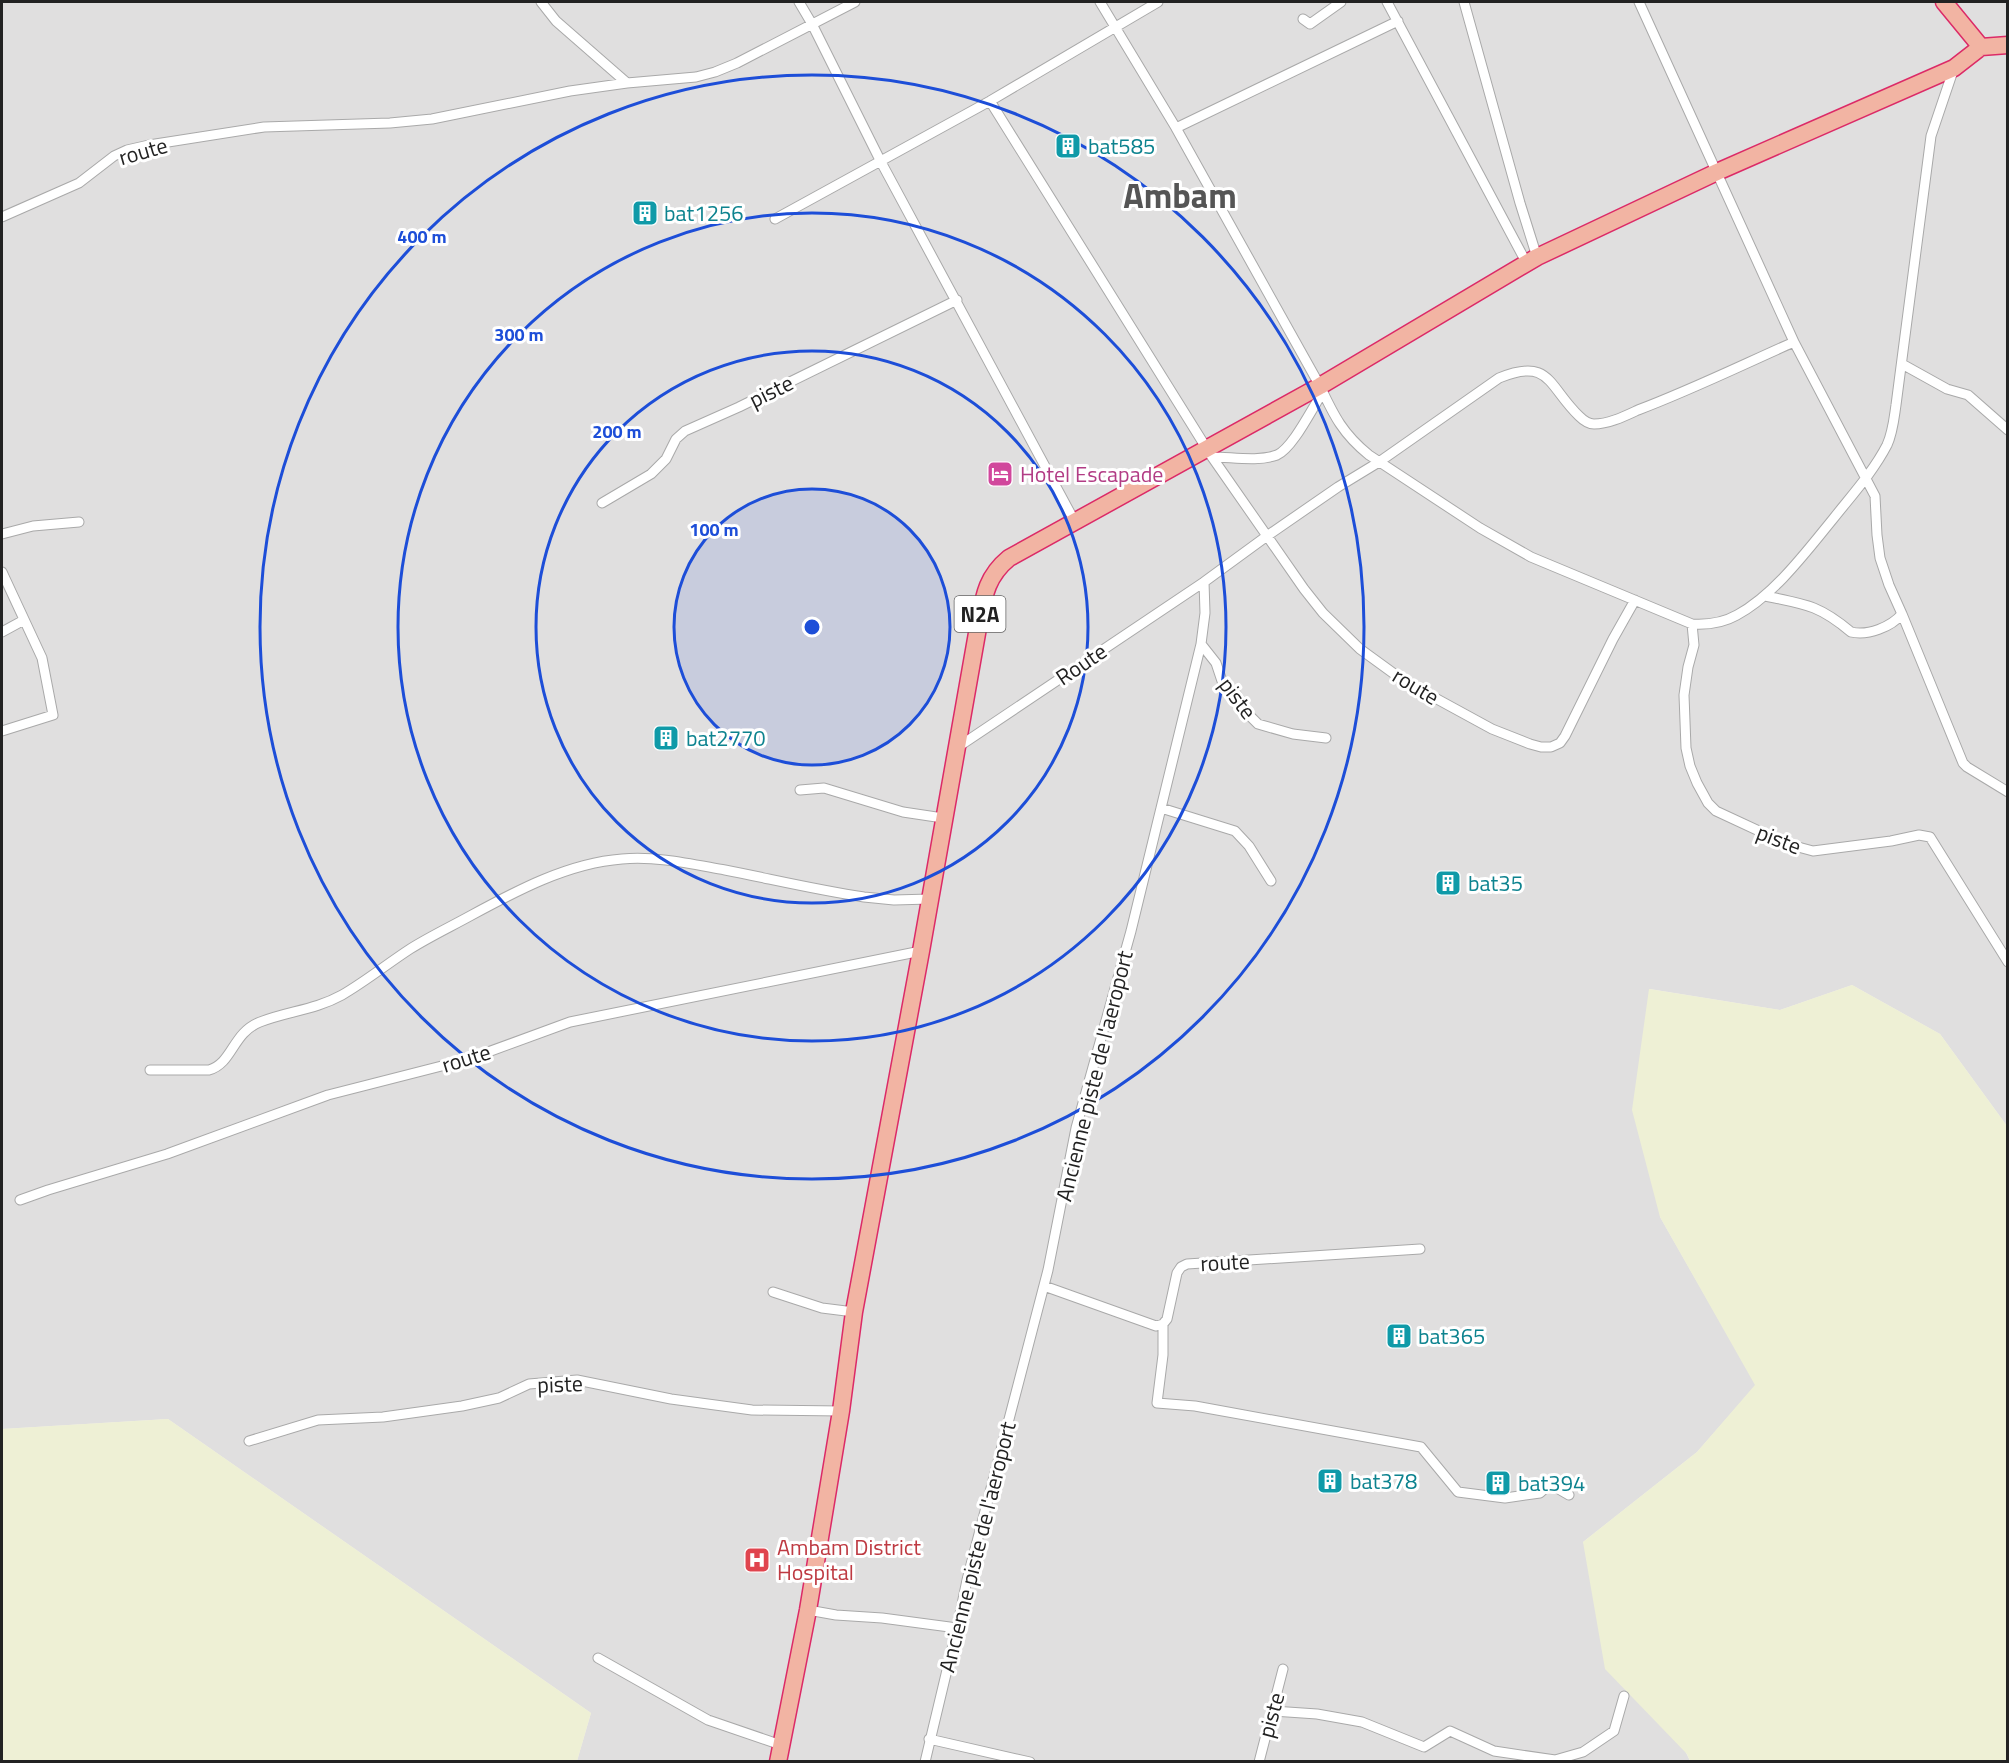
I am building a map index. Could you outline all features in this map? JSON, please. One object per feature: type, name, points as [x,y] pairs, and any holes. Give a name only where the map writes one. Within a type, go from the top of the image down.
[{"type":"highway","points":[[1944,2],[1981,47],[2007,45]]},
{"type":"highway","name":"N2A","points":[[780,1753],[808,1610],[841,1411],[854,1312],[921,951],[943,818],[958,747],[979,622],[990,580],[996,568],[1009,558],[1209,452],[1321,389],[1531,259],[1717,172],[1954,69],[1981,47]]},
{"type":"street","points":[[541,2],[556,21],[627,83]]},
{"type":"street","points":[[798,2],[812,24],[881,162],[1075,522]]},
{"type":"street","name":"route","points":[[2,217],[79,183],[114,156],[127,150],[264,126],[390,123],[432,119],[570,91],[696,77],[737,63],[855,2]]},
{"type":"street","points":[[1100,2],[1176,128],[1352,442],[1480,528],[1531,557],[1692,624],[1727,620],[1765,596],[1814,542],[1866,478],[1891,434],[1931,136],[1954,69]]},
{"type":"street","points":[[775,219],[990,101],[1158,2]]},
{"type":"street","points":[[1302,19],[1310,24],[1341,2]]},
{"type":"street","points":[[1387,2],[1531,259]]},
{"type":"street","points":[[1464,2],[1520,203],[1531,259]]},
{"type":"street","points":[[1639,2],[1794,342],[1875,496],[1877,535],[1884,572],[1958,750],[1967,767],[2007,792]]},
{"type":"street","points":[[1176,128],[1398,21]]},
{"type":"street","name":"route","points":[[990,101],[1209,452],[1323,613],[1377,662],[1404,681],[1492,729],[1530,744],[1551,747],[1560,743],[1565,736],[1635,600]]},
{"type":"street","name":"piste","points":[[602,503],[651,474],[666,459],[676,439],[685,431],[739,407],[957,300]]},
{"type":"street","points":[[1204,582],[1338,487],[1379,462],[1499,378],[1515,371],[1529,370],[1542,373],[1577,414],[1587,423],[1593,424],[1612,420],[1649,406],[1794,342]]},
{"type":"street","points":[[1902,364],[1947,389],[1968,395],[2007,430]]},
{"type":"street","points":[[1209,452],[1253,458],[1275,456],[1284,451],[1292,444],[1321,389]]},
{"type":"street","points":[[2,534],[33,526],[79,522]]},
{"type":"street","points":[[2,572],[42,658],[53,715],[2,731]]},
{"type":"street","name":"Route","points":[[958,747],[1204,582]]},
{"type":"street","name":"Ancienne piste de l'aeroport","points":[[924,1761],[967,1580],[1044,1286],[1076,1128],[1131,931],[1201,644],[1205,613],[1204,582]]},
{"type":"street","points":[[1765,596],[1807,604],[1819,609],[1857,634],[1876,630],[1895,621],[1902,614]]},
{"type":"street","points":[[2,633],[24,620]]},
{"type":"street","name":"piste","points":[[1692,624],[1694,645],[1684,695],[1686,741],[1693,775],[1708,803],[1716,811],[1739,823],[1787,844],[1813,851],[1881,843],[1919,835],[1930,837],[2007,962]]},
{"type":"street","name":"piste","points":[[1201,644],[1216,663],[1222,681],[1236,694],[1249,715],[1258,724],[1293,734],[1326,738]]},
{"type":"street","points":[[800,790],[824,788],[903,812],[943,818]]},
{"type":"street","points":[[1161,807],[1235,831],[1249,846],[1271,881]]},
{"type":"street","points":[[150,1070],[209,1070],[217,1067],[223,1062],[239,1037],[259,1022],[303,1011],[343,994],[411,949],[491,904],[546,878],[590,864],[620,859],[670,860],[864,897],[894,900],[930,898]]},
{"type":"street","name":"route","points":[[20,1200],[166,1154],[328,1095],[470,1059],[570,1022],[921,951]]},
{"type":"street","name":"route","points":[[1420,1249],[1187,1264],[1181,1267],[1177,1273],[1169,1313],[1163,1324],[1163,1355],[1157,1403],[1195,1406],[1421,1448],[1458,1492],[1505,1498],[1540,1493],[1550,1484],[1569,1495]]},
{"type":"street","points":[[1044,1286],[1148,1324],[1156,1326],[1163,1324]]},
{"type":"street","points":[[773,1292],[822,1308],[854,1312]]},
{"type":"street","name":"piste","points":[[249,1441],[318,1419],[382,1417],[462,1406],[499,1398],[529,1384],[577,1380],[671,1399],[743,1409],[841,1411]]},
{"type":"street","points":[[808,1610],[957,1628]]},
{"type":"street","points":[[598,1658],[672,1702],[780,1753]]},
{"type":"street","name":"piste","points":[[1259,1761],[1283,1669]]},
{"type":"street","points":[[1273,1712],[1317,1714],[1362,1722],[1424,1747],[1450,1731],[1494,1751],[1556,1760],[1583,1752],[1614,1731],[1624,1696]]},
{"type":"street","points":[[929,1739],[1030,1761]]},
{"type":"shaded area","points":[[2,2],[2007,2],[2007,1126],[1940,1034],[1852,985],[1780,1010],[1650,989],[1660,1217],[1756,1385],[1697,1452],[1583,1542],[1690,1761],[577,1761],[591,1713],[168,1419],[2,1429]]},
{"type":"green space","points":[[1852,985],[1940,1034],[2007,1126],[2007,1761],[1690,1761],[1687,1754],[1605,1669],[1583,1542],[1697,1452],[1755,1385],[1660,1217],[1632,1110],[1649,989],[1780,1010]]},
{"type":"green space","points":[[168,1419],[591,1713],[577,1761],[2,1761],[2,1429]]},
{"type":"place","name":"bat585","points":[[1068,146]]},
{"type":"place","name":"bat1256","points":[[645,213]]},
{"type":"place","name":"Hotel Escapade","points":[[1000,474]]},
{"type":"place","name":"bat2770","points":[[666,738]]},
{"type":"place","name":"bat35","points":[[1448,883]]},
{"type":"place","name":"bat365","points":[[1399,1336]]},
{"type":"place","name":"bat378","points":[[1330,1481]]},
{"type":"place","name":"bat394","points":[[1498,1483]]},
{"type":"place","name":"Ambam District Hospital","points":[[757,1560]]},
{"type":"district","name":"Ambam","points":[[1180,195]]}]
